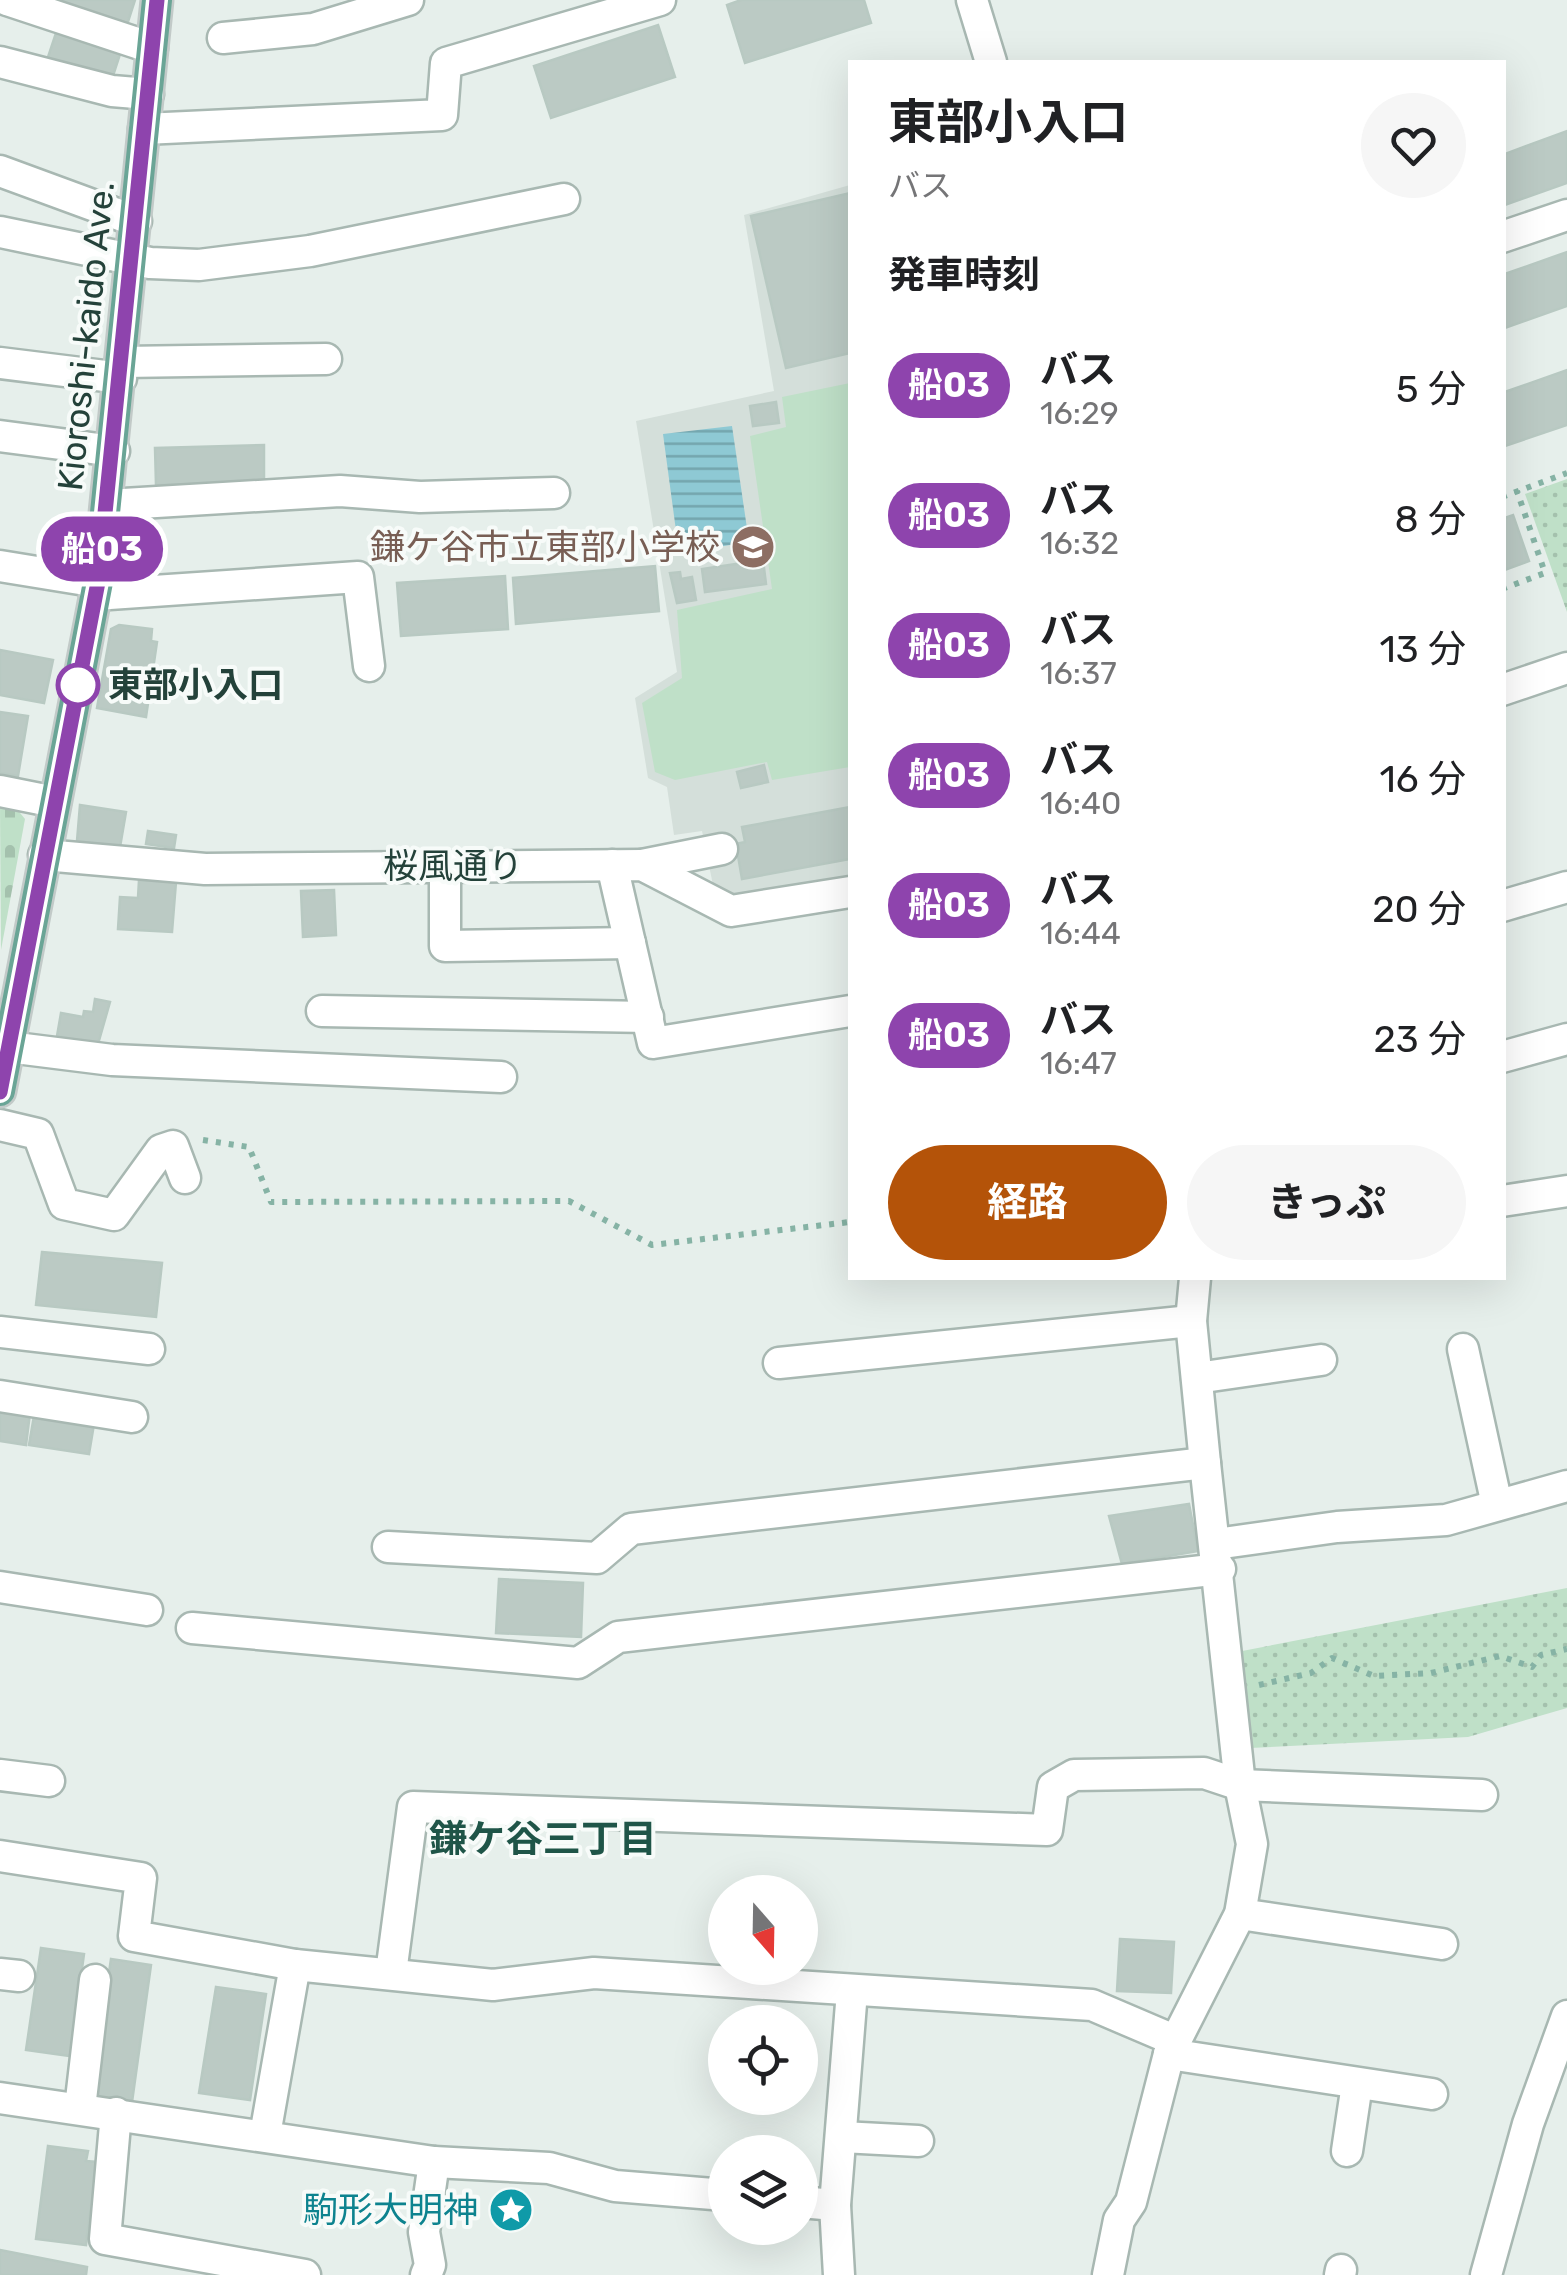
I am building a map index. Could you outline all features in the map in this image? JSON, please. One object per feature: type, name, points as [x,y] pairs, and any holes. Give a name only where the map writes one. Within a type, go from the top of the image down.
[{"type":"main road","name":"Kioroshi-kaido Ave.","points":[[0,1091],[96,588],[114,451],[156,0]]},
{"type":"street","points":[[7,0],[152,48]]},
{"type":"street","points":[[223,38],[313,29],[408,0]]},
{"type":"street","points":[[144,129],[442,115],[446,63],[660,0]]},
{"type":"street","points":[[972,0],[990,60]]},
{"type":"street","points":[[0,62],[112,91],[148,94]]},
{"type":"street","points":[[0,171],[136,221]]},
{"type":"street","points":[[0,232],[150,263],[199,265],[310,251],[564,199]]},
{"type":"street","points":[[1506,236],[1567,215]]},
{"type":"street","points":[[0,362],[122,370],[326,358]]},
{"type":"street","points":[[0,436],[114,451]]},
{"type":"street","points":[[107,505],[341,503],[420,496],[554,493]]},
{"type":"street","points":[[0,566],[96,588],[358,577],[369,666]]},
{"type":"street","points":[[1506,689],[1567,668]]},
{"type":"street","points":[[0,791],[55,802]]},
{"type":"street","points":[[722,849],[627,865],[630,943],[653,1043],[848,1011]]},
{"type":"street","name":"桜風通り","points":[[44,856],[204,868],[627,865],[731,910],[848,892]]},
{"type":"street","points":[[445,866],[445,946],[630,943]]},
{"type":"street","points":[[1506,905],[1567,887]]},
{"type":"street","points":[[322,1011],[648,1017]]},
{"type":"street","points":[[1506,1056],[1567,1039]]},
{"type":"street","points":[[8,1046],[112,1060],[501,1077]]},
{"type":"street","points":[[0,1124],[38,1134],[64,1204],[114,1215],[161,1150],[173,1146],[185,1178]]},
{"type":"street","points":[[1506,1200],[1567,1190]]},
{"type":"street","points":[[1108,2275],[1119,2220],[1131,2202],[1171,2047],[1240,1914],[1252,1844],[1240,1785],[1205,1463],[1191,1320],[1195,1280]]},
{"type":"street","points":[[779,1363],[1191,1320]]},
{"type":"street","points":[[0,1332],[149,1349]]},
{"type":"street","points":[[1463,1349],[1497,1506]]},
{"type":"street","points":[[1197,1378],[1321,1360]]},
{"type":"street","points":[[0,1396],[132,1417]]},
{"type":"street","points":[[388,1547],[597,1558],[631,1529],[1205,1463]]},
{"type":"street","points":[[192,1628],[578,1663],[618,1637],[1218,1557],[1337,1527],[1446,1520],[1567,1486]]},
{"type":"street","points":[[0,1587],[148,1610]]},
{"type":"street","points":[[391,1973],[414,1806],[1047,1830],[1054,1787],[1074,1775],[1204,1773],[1240,1785],[1482,1795]]},
{"type":"street","points":[[0,1775],[49,1781]]},
{"type":"street","points":[[0,1856],[141,1878],[134,1936],[295,1965],[493,1984],[594,1973],[1092,2004],[1171,2047],[1357,2084],[1432,2094]]},
{"type":"street","points":[[1240,1914],[1442,1944]]},
{"type":"street","points":[[265,2135],[295,1965]]},
{"type":"street","points":[[80,2108],[95,1980]]},
{"type":"street","points":[[839,2275],[835,2205],[852,1991]]},
{"type":"street","points":[[1486,2275],[1528,2124],[1567,2016]]},
{"type":"street","points":[[1347,2151],[1357,2084]]},
{"type":"street","points":[[0,2098],[434,2162],[548,2168],[615,2186],[708,2194]]},
{"type":"street","points":[[116,2113],[105,2240],[305,2275]]},
{"type":"street","points":[[842,2137],[918,2141]]},
{"type":"street","points":[[426,2275],[430,2265],[424,2232],[434,2162]]},
{"type":"street","points":[[818,2204],[835,2205]]},
{"type":"path","points":[[1506,495],[1567,473]]},
{"type":"path","points":[[1506,587],[1545,572],[1517,491]]},
{"type":"path","points":[[173,1146],[194,1138],[248,1147],[271,1202],[569,1201],[652,1245],[848,1222]]},
{"type":"path","points":[[1233,1706],[1243,1689],[1311,1673],[1332,1658],[1374,1676],[1430,1673],[1500,1656],[1532,1668],[1541,1655],[1567,1649]]},
{"type":"shaded area","name":"鎌ケ谷市立東部小学校","points":[[848,186],[848,889],[737,909],[714,890],[702,831],[674,835],[667,787],[648,778],[635,698],[677,672],[636,421],[774,391],[744,215]]},
{"type":"green space","points":[[848,383],[848,767],[772,780],[767,762],[675,780],[655,772],[642,703],[682,678],[677,610],[772,589],[750,436],[786,427],[782,397]]},
{"type":"green space","points":[[1567,479],[1567,612],[1525,494]]},
{"type":"green space","points":[[0,805],[16,808],[25,819],[1,950]]},
{"type":"green space","points":[[1567,1588],[1567,1708],[1468,1737],[1250,1748],[1237,1652]]},
{"type":"water","points":[[732,426],[749,542],[679,553],[663,434]]},
{"type":"building","points":[[61,0],[135,0],[126,28],[58,8]]},
{"type":"building","points":[[741,0],[864,0],[871,23],[745,63],[727,5]]},
{"type":"building","points":[[658,25],[675,77],[551,118],[534,66]]},
{"type":"building","points":[[57,30],[121,51],[111,82],[45,66]]},
{"type":"building","points":[[1567,131],[1567,183],[1506,205],[1506,154]]},
{"type":"building","points":[[848,193],[848,353],[786,368],[751,216]]},
{"type":"building","points":[[1567,252],[1567,306],[1506,328],[1506,274]]},
{"type":"building","points":[[1567,370],[1567,425],[1506,446],[1506,392]]},
{"type":"building","points":[[776,402],[779,423],[753,426],[750,406]]},
{"type":"building","points":[[264,445],[264,482],[156,485],[155,448]]},
{"type":"building","points":[[1513,515],[1529,561],[1506,570],[1506,518]]},
{"type":"building","points":[[763,560],[766,584],[705,592],[702,569]]},
{"type":"building","points":[[655,566],[659,611],[516,624],[513,578]]},
{"type":"building","points":[[680,572],[681,579],[692,577],[696,600],[677,603],[670,573]]},
{"type":"building","points":[[505,576],[508,629],[401,636],[397,583]]},
{"type":"building","points":[[119,625],[152,629],[151,641],[157,642],[146,717],[97,708],[111,629]]},
{"type":"building","points":[[0,650],[53,660],[44,703],[0,695]]},
{"type":"building","points":[[0,712],[28,716],[18,776],[0,773]]},
{"type":"building","points":[[764,765],[768,782],[741,788],[737,772]]},
{"type":"building","points":[[80,805],[126,812],[120,847],[77,841]]},
{"type":"building","points":[[848,807],[848,859],[742,879],[736,844],[745,842],[742,827]]},
{"type":"building","points":[[148,831],[176,835],[174,848],[146,844]]},
{"type":"building","points":[[139,880],[176,882],[172,932],[118,929],[120,897],[138,898]]},
{"type":"building","points":[[334,890],[336,935],[303,937],[301,891]]},
{"type":"building","points":[[95,999],[110,1002],[98,1044],[57,1036],[61,1013],[83,1017],[84,1011],[93,1012]]},
{"type":"building","points":[[42,1252],[162,1263],[156,1317],[36,1305]]},
{"type":"building","points":[[0,1409],[30,1413],[26,1445],[0,1441]]},
{"type":"building","points":[[34,1416],[94,1424],[89,1454],[29,1445]]},
{"type":"building","points":[[1189,1504],[1198,1551],[1122,1564],[1109,1516]]},
{"type":"building","points":[[499,1579],[583,1583],[581,1637],[496,1633]]},
{"type":"building","points":[[1120,1939],[1174,1942],[1171,1993],[1117,1991]]},
{"type":"building","points":[[41,1948],[84,1954],[70,2056],[26,2050]]},
{"type":"building","points":[[111,1959],[151,1965],[132,2102],[91,2096]]},
{"type":"building","points":[[216,1987],[266,1994],[250,2100],[199,2093]]},
{"type":"building","points":[[48,2146],[88,2151],[86,2161],[97,2162],[86,2245],[36,2239]]},
{"type":"building","points":[[0,2250],[87,2267],[86,2275],[0,2275]]},
{"type":"bus line","name":"船03","points":[[0,1092],[98,582],[122,378],[157,0]]},
{"type":"place","name":"鎌ケ谷市立東部小学校","points":[[753,547]]},
{"type":"place","name":"東部小入口","points":[[78,685]]},
{"type":"place","name":"駒形大明神","points":[[511,2210]]},
{"type":"district","name":"鎌ケ谷三丁目","points":[[543,1839]]}]
